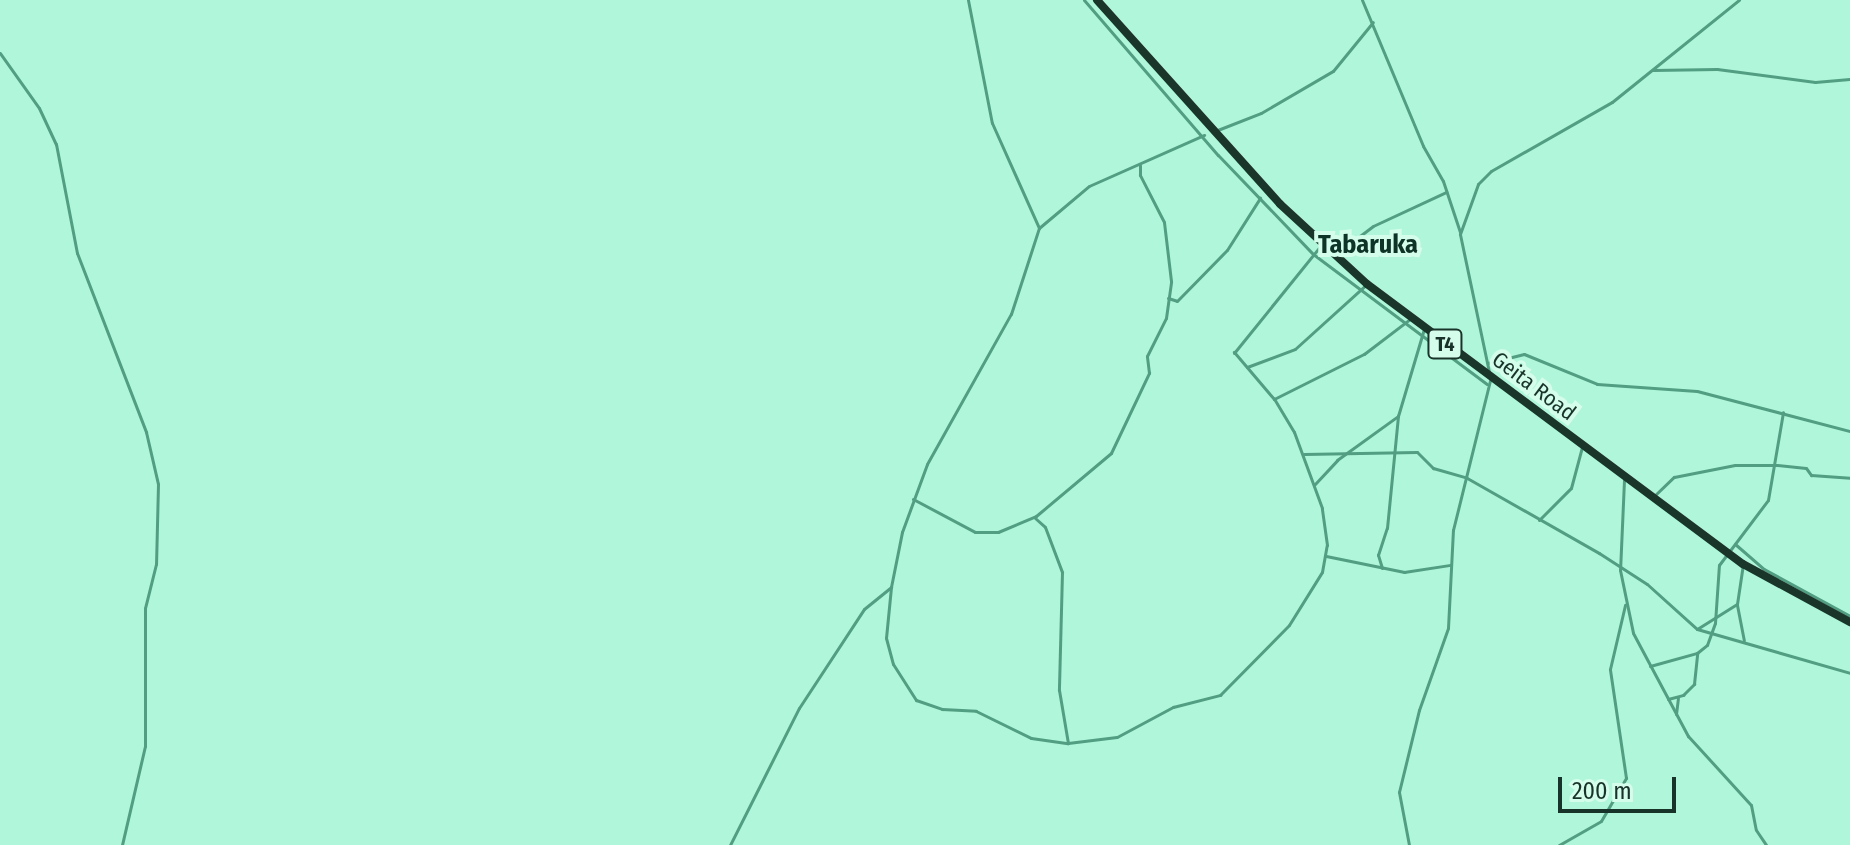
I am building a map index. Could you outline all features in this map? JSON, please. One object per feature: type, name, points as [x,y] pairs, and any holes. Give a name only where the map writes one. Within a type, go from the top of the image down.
[{"type":"highway","name":"Geita Road","points":[[1097,0],[1215,131],[1364,288],[1743,564],[1850,619]]},
{"type":"street","points":[[968,0],[989,113],[1039,228]]},
{"type":"street","points":[[1084,0],[1313,254],[1364,288],[1295,349],[1247,367]]},
{"type":"street","points":[[1362,0],[1446,192],[1460,234],[1490,380],[1453,530],[1448,628],[1419,710],[1399,792],[1409,845]]},
{"type":"street","points":[[1460,234],[1466,207],[1484,176],[1604,107],[1739,0]]},
{"type":"street","points":[[1215,131],[1261,113],[1333,71],[1373,22]]},
{"type":"street","points":[[0,53],[39,108],[57,147],[77,253],[146,432],[158,484],[156,564],[145,608],[145,746],[122,845]]},
{"type":"street","points":[[1652,70],[1717,69],[1815,82],[1850,79]]},
{"type":"street","points":[[1204,135],[1089,186],[1039,228],[1011,314],[935,447],[913,499],[891,587],[887,648],[900,680],[916,700],[944,710],[976,711],[1031,738],[1068,743],[1117,737],[1173,707],[1220,695],[1284,631],[1326,556],[1326,525],[1304,454],[1274,399],[1234,353],[1321,245]]},
{"type":"street","points":[[913,499],[975,532],[998,532],[1034,517],[1111,453],[1149,373],[1147,356],[1166,318],[1170,251],[1160,207],[1140,175],[1141,163]]},
{"type":"street","points":[[1334,256],[1373,226],[1446,192]]},
{"type":"street","points":[[1168,298],[1177,301],[1228,250],[1260,198]]},
{"type":"street","points":[[1274,399],[1364,354],[1408,320]]},
{"type":"street","points":[[1382,568],[1378,555],[1387,531],[1398,416],[1423,332]]},
{"type":"street","points":[[1488,363],[1524,354],[1597,384],[1697,391],[1850,431]]},
{"type":"street","points":[[1668,699],[1678,697],[1694,684],[1697,653],[1713,633],[1717,576],[1727,552],[1768,500],[1777,465],[1783,412]]},
{"type":"street","points":[[1315,484],[1347,454],[1398,416]]},
{"type":"street","points":[[1539,520],[1571,488],[1582,445]]},
{"type":"street","points":[[1304,454],[1347,454],[1395,448],[1417,452],[1433,468],[1467,478],[1647,584],[1697,629],[1744,640],[1850,673]]},
{"type":"street","points":[[1652,498],[1674,477],[1735,465],[1806,468],[1809,475],[1850,478]]},
{"type":"street","points":[[1624,476],[1620,570],[1625,605],[1650,666],[1676,714],[1695,745],[1751,805],[1756,830],[1766,845]]},
{"type":"street","points":[[1034,517],[1045,527],[1062,572],[1065,625],[1059,690],[1068,743]]},
{"type":"street","points":[[1735,544],[1764,569],[1850,619]]},
{"type":"street","points":[[1326,556],[1404,572],[1450,565]]},
{"type":"street","points":[[1743,564],[1737,604],[1744,640]]},
{"type":"street","points":[[730,845],[799,708],[864,609],[891,587]]},
{"type":"street","points":[[1697,629],[1715,621],[1737,604]]},
{"type":"street","points":[[1559,845],[1601,821],[1626,778],[1610,669],[1625,605]]},
{"type":"street","points":[[1650,666],[1697,653]]},
{"type":"street","points":[[1676,714],[1678,697]]},
{"type":"district","name":"Tabaruka","points":[[1368,245]]}]
